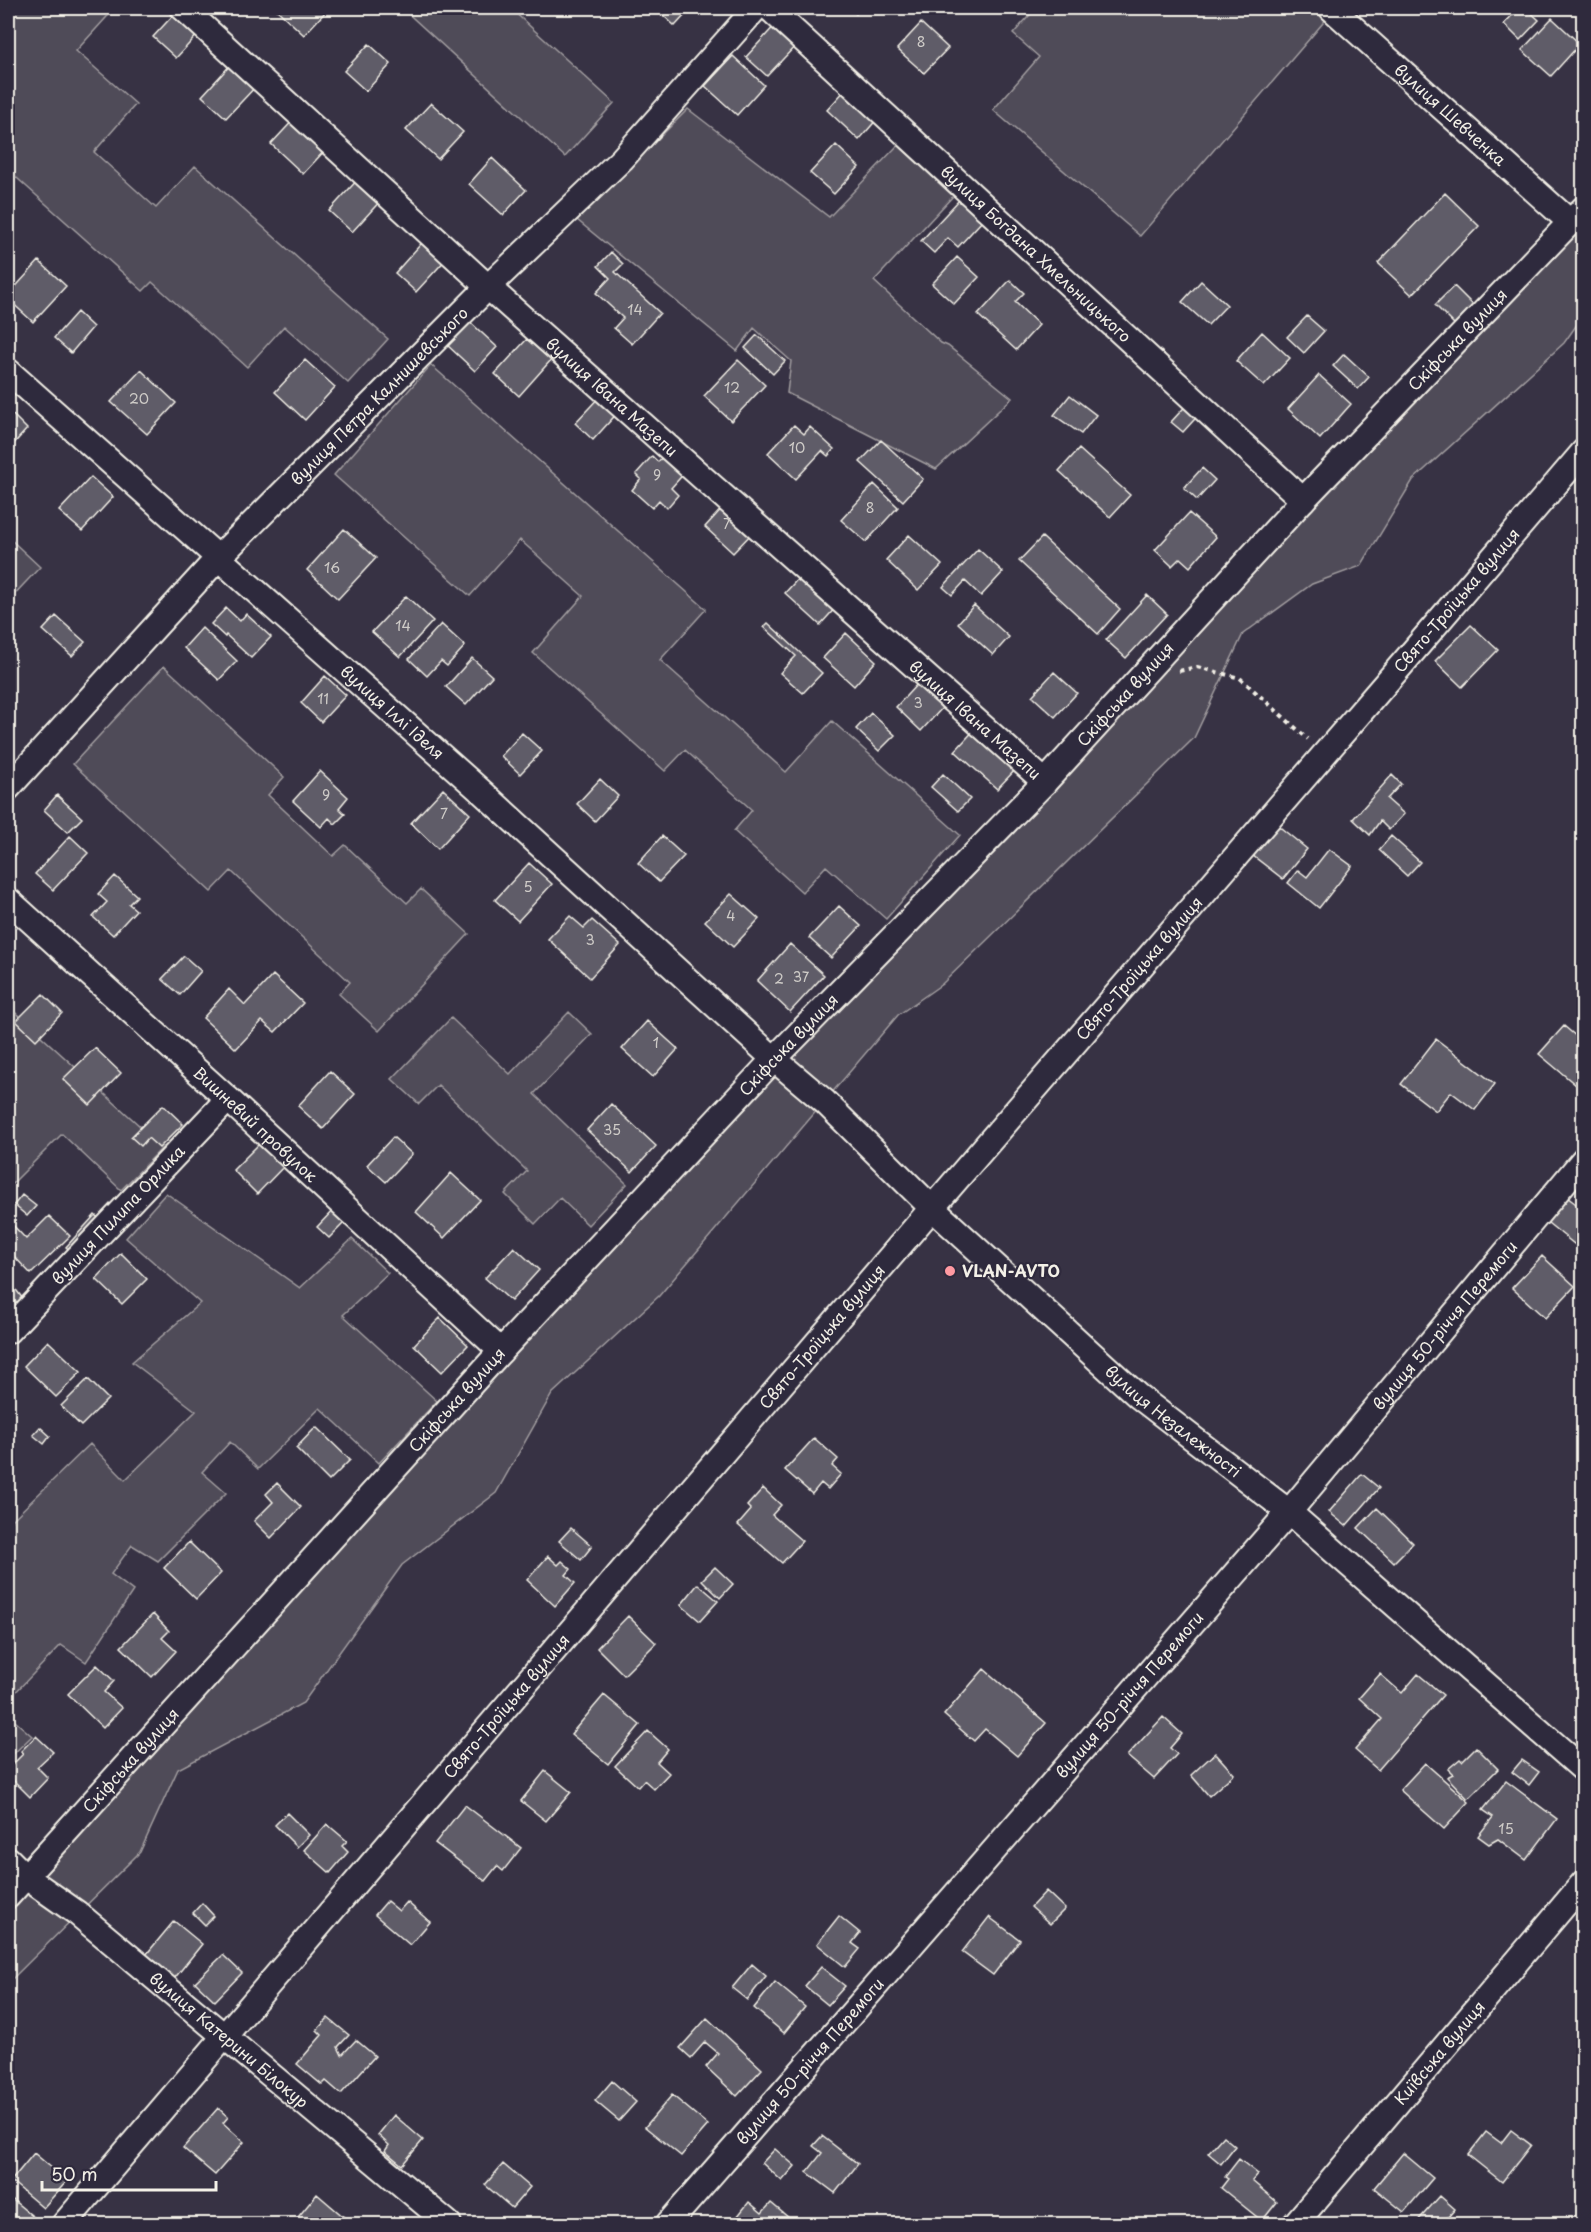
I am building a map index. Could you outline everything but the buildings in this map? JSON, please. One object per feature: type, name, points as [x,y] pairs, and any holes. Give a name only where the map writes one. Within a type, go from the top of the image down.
[{"type":"street","name":"вулиця Івана Мазепи","points":[[183,8],[488,286],[1045,782]]},
{"type":"street","name":"вулиця Петра Калнишевського","points":[[8,788],[218,558],[488,286],[622,159],[756,8]]},
{"type":"street","name":"вулиця Богдана Хмельницького","points":[[769,8],[1303,500]]},
{"type":"street","name":"вулиця Шевченка","points":[[1331,8],[1577,215]]},
{"type":"street","name":"Скіфська вулиця","points":[[8,1896],[501,1351],[774,1059],[1045,782],[1303,500],[1577,215]]},
{"type":"street","name":"вулиця Іллі Іделя","points":[[8,371],[483,793],[774,1059]]},
{"type":"street","name":"Свято-Троїцька вулиця","points":[[64,2224],[932,1208],[1584,451]]},
{"type":"street","name":"Вишневий провулок","points":[[8,900],[228,1098],[501,1351]]},
{"type":"street","name":"вулиця Незалежності","points":[[774,1059],[825,1102],[932,1208],[1138,1396],[1289,1512],[1584,1770]]},
{"type":"street","name":"вулиця Пилипа Орлика","points":[[8,1331],[228,1098]]},
{"type":"street","name":"вулиця 50-річчя Перемоги","points":[[668,2224],[1289,1512],[1584,1159]]},
{"type":"street","name":"вулиця Катерини Білокур","points":[[8,1860],[26,1877],[77,1913],[449,2224]]},
{"type":"street","name":"Київська вулиця","points":[[1295,2224],[1584,1882]]},
{"type":"path","points":[[1175,672],[1197,667],[1240,678],[1324,754]]},
{"type":"shaded area","points":[[8,8],[115,8],[76,51],[136,104],[94,152],[156,208],[195,166],[388,339],[348,383],[284,326],[247,367],[152,282],[143,291],[8,170]]},
{"type":"shaded area","points":[[402,8],[510,8],[614,103],[565,157]]},
{"type":"shaded area","points":[[1036,8],[1319,8],[1329,16],[1140,236],[993,110],[1039,57],[1013,34]]},
{"type":"shaded area","points":[[688,109],[829,217],[898,145],[953,196],[874,281],[941,343],[948,346],[1012,398],[936,469],[787,393],[791,361],[754,328],[737,351],[577,220]]},
{"type":"shaded area","points":[[1583,208],[1583,316],[1564,343],[1413,480],[1361,566],[1312,584],[1243,634],[1194,738],[942,984],[898,1015],[659,1296],[552,1394],[496,1493],[402,1565],[303,1703],[178,1769],[140,1852],[8,1983],[8,1896]]},
{"type":"shaded area","points":[[431,365],[706,609],[660,660],[786,772],[832,721],[960,835],[886,919],[826,866],[802,892],[734,831],[752,810],[685,750],[665,771],[533,653],[583,596],[520,540],[470,596],[334,475]]},
{"type":"shaded area","points":[[8,537],[40,567],[8,601]]},
{"type":"shaded area","points":[[164,666],[284,777],[268,795],[333,856],[345,845],[407,903],[421,889],[469,934],[379,1031],[339,994],[350,982],[231,871],[211,892],[73,764]]},
{"type":"shaded area","points":[[8,1006],[163,1147],[121,1190],[62,1134],[8,1188]]},
{"type":"shaded area","points":[[569,1012],[592,1034],[534,1094],[627,1184],[588,1225],[560,1198],[535,1224],[505,1194],[527,1171],[438,1085],[419,1104],[392,1079],[451,1018],[510,1074]]},
{"type":"shaded area","points":[[166,1193],[300,1288],[352,1239],[388,1273],[343,1315],[437,1401],[379,1463],[320,1408],[258,1469],[230,1442],[202,1472],[226,1493],[158,1561],[132,1545],[111,1574],[133,1591],[86,1662],[61,1645],[8,1700],[8,1524],[90,1444],[125,1480],[196,1411],[132,1362],[200,1303],[126,1238]]},
{"type":"shaded area","points":[[8,1715],[32,1736],[8,1759]]},
{"type":"place","name":"VLAN-AVTO","points":[[950,1271]]}]
